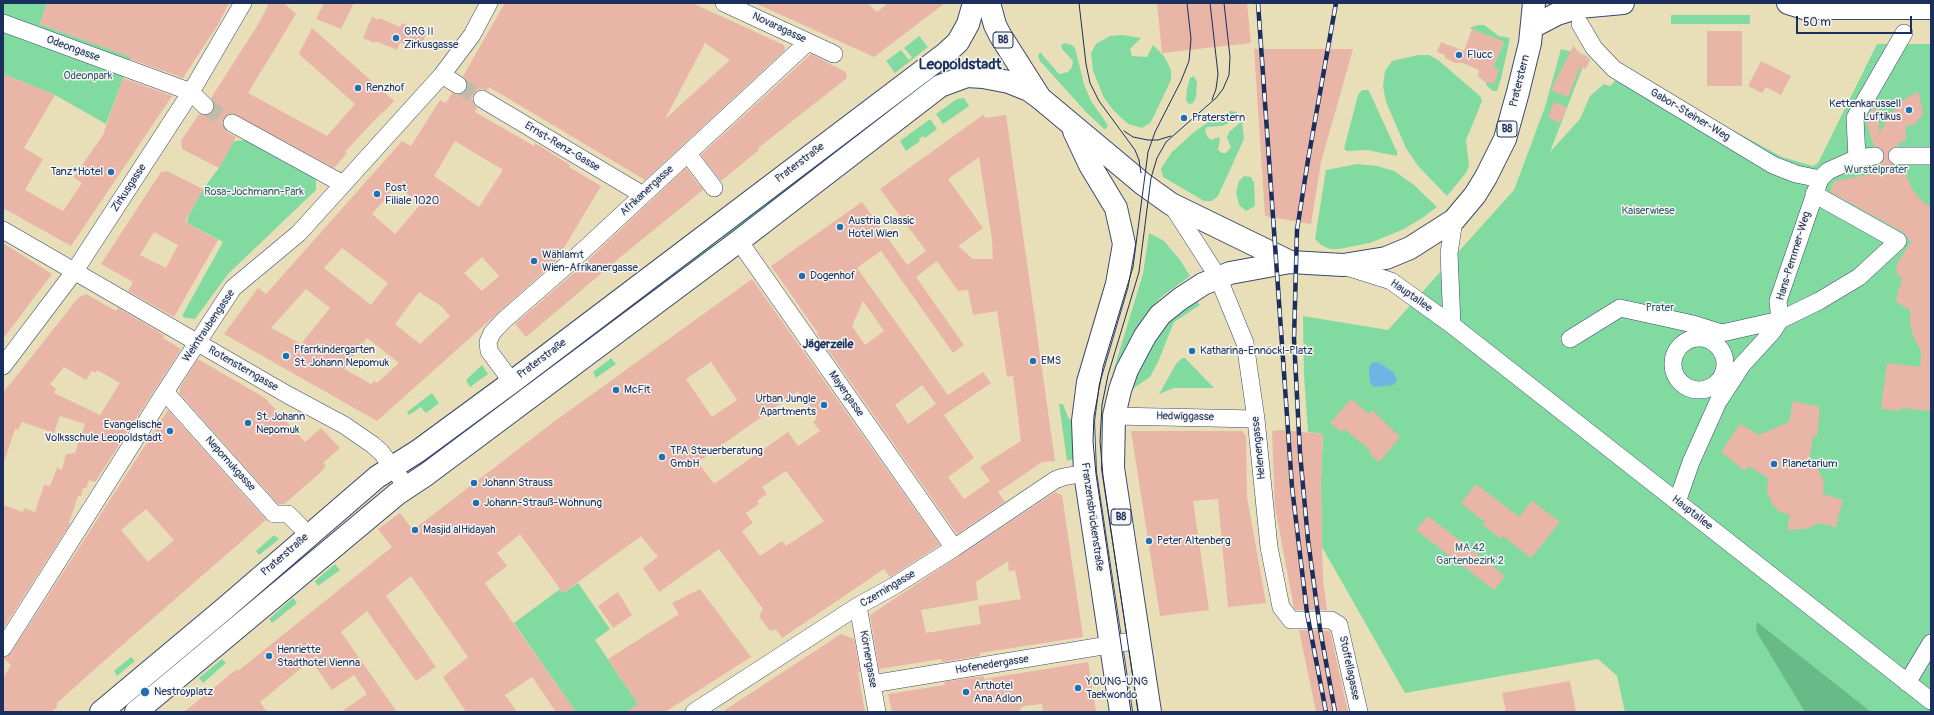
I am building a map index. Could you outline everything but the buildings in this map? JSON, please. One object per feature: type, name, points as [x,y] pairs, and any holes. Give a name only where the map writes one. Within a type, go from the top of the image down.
[{"type":"main road","name":"Praterstraße","points":[[101,712],[366,486],[392,466],[418,451],[512,382],[945,54],[958,42],[964,33],[974,3]]},
{"type":"main road","name":"Praterstern","points":[[989,3],[995,25],[1000,35],[1040,98],[1141,183],[1171,204],[1290,262],[1343,266],[1392,255],[1410,248],[1454,220],[1475,195],[1486,177],[1504,139],[1518,92],[1532,27],[1534,3]]},
{"type":"main road","points":[[1532,27],[1557,14],[1579,7],[1623,3]]},
{"type":"main road","points":[[1788,3],[1804,8],[1931,8]]},
{"type":"main road","points":[[136,712],[407,487],[427,474],[739,241],[940,86],[967,76],[983,77],[1015,84],[1040,98]]},
{"type":"main road","name":"Franzensbrückenstraße","points":[[1072,126],[1090,165],[1116,208],[1124,244],[1118,284],[1088,382],[1084,422],[1085,473],[1121,712]]},
{"type":"main road","name":"B8","points":[[1150,712],[1113,468],[1114,416],[1120,390],[1127,370],[1145,336],[1160,315],[1180,299],[1203,284],[1218,277],[1230,273],[1290,262]]},
{"type":"street","name":"Zirkusgasse","points":[[3,366],[74,272],[191,92],[243,3]]},
{"type":"street","name":"Weintraubengasse","points":[[3,648],[196,343],[234,288],[299,233],[442,75],[472,35],[489,3]]},
{"type":"street","name":"Novaragasse","points":[[724,3],[834,54]]},
{"type":"street","name":"Odeongasse","points":[[3,23],[191,92],[205,106]]},
{"type":"street","name":"Gabor-Steiner-Weg","points":[[1580,24],[1594,48],[1614,69],[1773,165],[1796,174],[1817,186],[1898,241]]},
{"type":"street","points":[[1857,158],[1855,118],[1904,34]]},
{"type":"street","name":"Afrikanergasse","points":[[512,382],[489,351],[488,342],[492,333],[503,321],[575,258],[808,42]]},
{"type":"street","points":[[442,75],[458,85]]},
{"type":"street","name":"Ernst-Renz-Gasse","points":[[482,99],[643,195]]},
{"type":"street","points":[[232,123],[343,184]]},
{"type":"street","points":[[688,154],[714,188]]},
{"type":"street","points":[[1817,186],[1828,171],[1857,158],[1875,156]]},
{"type":"street","points":[[1897,156],[1931,156],[1931,163]]},
{"type":"street","name":"Hans-Pemmer-Weg","points":[[1817,186],[1778,301],[1780,320],[1819,302],[1859,277],[1898,241]]},
{"type":"street","name":"Praterstern","points":[[1171,204],[1218,277]]},
{"type":"street","points":[[1452,325],[1449,253],[1454,220]]},
{"type":"street","name":"Rotensterngasse","points":[[3,230],[196,343],[344,425],[373,445],[392,466],[407,487]]},
{"type":"street","name":"Mayergasse","points":[[739,241],[954,548]]},
{"type":"street","name":"Hauptallee","points":[[1343,266],[1391,281],[1452,325],[1931,701]]},
{"type":"street","name":"Helenengasse","points":[[1218,277],[1245,343],[1256,419],[1269,547],[1282,607],[1291,620]]},
{"type":"street","points":[[1570,339],[1620,308],[1710,334],[1723,352],[1726,360],[1724,383],[1718,402],[1691,462],[1678,502]]},
{"type":"street","points":[[1780,320],[1773,331],[1724,383],[1700,390],[1691,389],[1683,385],[1673,371],[1672,362],[1674,353],[1686,340],[1694,337],[1722,333],[1780,320]]},
{"type":"street","name":"Nepomukgasse","points":[[165,392],[274,514],[288,514],[300,526]]},
{"type":"street","name":"Hedwiggasse","points":[[1114,416],[1256,419]]},
{"type":"street","name":"Czerningasse","points":[[694,712],[858,606],[894,586],[954,548],[1055,480],[1085,473]]},
{"type":"street","name":"Körnergasse","points":[[858,606],[877,712]]},
{"type":"street","name":"Stoffellagasse","points":[[1291,620],[1332,620],[1339,626],[1359,712]]},
{"type":"street","name":"Hofenedergasse","points":[[872,684],[1140,640]]},
{"type":"street","points":[[1907,682],[1931,644]]},
{"type":"green space","name":"Odeonpark","points":[[3,3],[47,3],[40,24],[131,57],[106,124],[55,95],[3,74]]},
{"type":"green space","points":[[1671,15],[1750,15],[1750,23],[1671,24]]},
{"type":"green space","points":[[1484,25],[1499,36],[1510,38],[1497,91],[1493,91],[1486,85],[1486,83],[1504,42],[1469,28]]},
{"type":"green space","points":[[1123,35],[1141,38],[1130,49],[1132,56],[1147,57],[1153,45],[1164,56],[1171,70],[1171,80],[1153,118],[1150,123],[1142,128],[1128,124],[1114,111],[1104,98],[1093,71],[1091,53],[1096,44],[1110,36]]},
{"type":"green space","points":[[919,36],[928,47],[895,73],[886,61],[901,50],[909,60],[912,57],[904,48]]},
{"type":"green space","points":[[1064,43],[1072,45],[1075,48],[1084,84],[1091,101],[1108,125],[1106,129],[1104,129],[1086,112],[1040,61],[1038,56],[1040,52],[1059,74],[1068,72],[1072,67],[1073,61],[1062,49],[1061,46]]},
{"type":"green space","points":[[1877,44],[1931,44],[1931,712],[1625,712],[1617,676],[1598,659],[1405,693],[1322,547],[1321,483],[1323,434],[1308,432],[1304,375],[1303,316],[1388,330],[1514,190],[1545,107],[1561,49],[1587,56],[1550,152],[1580,119],[1590,96],[1604,84],[1610,86],[1625,71],[1782,157],[1813,166],[1818,163]]},
{"type":"green space","points":[[958,55],[964,63],[963,66],[939,76],[817,165],[725,240],[720,234]]},
{"type":"green space","points":[[1418,55],[1429,55],[1438,60],[1480,96],[1482,101],[1466,140],[1469,166],[1466,173],[1447,196],[1418,166],[1406,148],[1386,102],[1383,86],[1385,71],[1392,61]]},
{"type":"green space","points":[[1194,76],[1197,83],[1196,97],[1193,103],[1189,104],[1186,100],[1187,89],[1190,78]]},
{"type":"green space","points":[[1362,90],[1368,90],[1370,93],[1397,152],[1397,156],[1367,150],[1347,151],[1344,149],[1358,95]]},
{"type":"green space","points":[[964,98],[969,106],[943,124],[936,114],[957,99]]},
{"type":"green space","points":[[1230,111],[1237,112],[1232,121],[1223,126],[1207,127],[1205,130],[1207,136],[1211,140],[1219,137],[1220,140],[1218,150],[1222,153],[1226,153],[1231,147],[1227,138],[1229,132],[1242,121],[1244,139],[1218,196],[1212,201],[1204,201],[1163,177],[1161,169],[1171,153],[1193,133],[1211,120]]},
{"type":"green space","points":[[930,119],[937,129],[925,138],[923,136],[919,139],[920,141],[906,151],[900,141]]},
{"type":"green space","name":"Rosa-Jochmann-Park","points":[[246,140],[316,178],[316,190],[228,274],[195,319],[186,318],[182,316],[223,242],[187,223],[188,217],[203,189],[219,168],[234,141]]},
{"type":"green space","points":[[1357,164],[1377,166],[1394,171],[1414,185],[1437,207],[1404,229],[1370,243],[1339,249],[1330,249],[1321,245],[1315,239],[1326,170]]},
{"type":"green space","points":[[1244,176],[1251,177],[1254,183],[1255,206],[1246,211],[1239,205],[1236,192],[1239,181]]},
{"type":"green space","points":[[1149,233],[1164,241],[1180,260],[1190,276],[1161,297],[1145,316],[1132,335],[1122,356],[1113,382],[1110,382],[1143,274]]},
{"type":"green space","points":[[713,241],[716,245],[561,363],[558,359]]},
{"type":"green space","points":[[1196,300],[1200,305],[1174,322],[1158,362],[1150,377],[1131,390],[1141,360],[1169,321]]},
{"type":"green space","points":[[611,358],[616,364],[596,378],[593,372]]},
{"type":"green space","points":[[1182,358],[1185,358],[1214,388],[1174,388],[1159,394],[1176,364]]},
{"type":"green space","points":[[549,364],[553,369],[436,458],[433,453]]},
{"type":"green space","points":[[482,365],[488,374],[470,387],[466,380]]},
{"type":"green space","points":[[432,393],[439,403],[426,413],[421,407],[409,415],[407,412]]},
{"type":"green space","points":[[1059,404],[1063,404],[1068,417],[1072,422],[1074,459],[1067,461]]},
{"type":"green space","points":[[274,535],[279,539],[259,555],[256,551]]},
{"type":"green space","points":[[335,564],[340,570],[318,586],[315,581]]},
{"type":"green space","points":[[578,583],[610,629],[595,640],[638,704],[630,712],[576,712],[514,623],[560,589],[563,593]]},
{"type":"green space","points":[[293,598],[297,603],[272,623],[269,619]]},
{"type":"green space","points":[[1757,622],[1871,712],[1805,712],[1756,631]]},
{"type":"green space","points":[[131,657],[135,661],[117,676],[114,671]]},
{"type":"green space","points":[[222,659],[226,663],[203,683],[199,678]]},
{"type":"water","points":[[1378,362],[1394,373],[1397,380],[1393,385],[1374,387],[1370,383],[1369,368],[1372,363]]},
{"type":"tunnel","points":[[458,85],[482,99]]},
{"type":"tunnel","points":[[205,106],[232,123]]},
{"type":"tram line","points":[[1079,3],[1086,64],[1090,83],[1099,101],[1135,150],[1139,160],[1141,173]]},
{"type":"tram line","points":[[1131,712],[1096,474],[1093,441],[1094,416],[1103,367],[1133,267],[1148,152],[1155,132],[1181,81],[1189,61],[1191,39],[1187,3]]},
{"type":"tram line","points":[[1210,3],[1218,74],[1216,89],[1212,100]]},
{"type":"tram line","points":[[1138,712],[1103,476],[1100,441],[1102,405],[1108,375],[1139,272],[1151,178],[1157,158],[1166,142],[1216,98],[1223,89],[1229,75],[1230,57],[1224,3]]},
{"type":"tram line","points":[[1124,131],[1133,137],[1148,140],[1158,140],[1171,136]]},
{"type":"railway","points":[[1258,3],[1292,487],[1307,613],[1326,712]]},
{"type":"railway","points":[[1335,712],[1320,629],[1308,540],[1300,453],[1294,339],[1297,230],[1336,3]]},
{"type":"place","name":"GRG II Zirkusgasse","points":[[396,38]]},
{"type":"place","name":"Flucc","points":[[1459,55]]},
{"type":"place","name":"Renzhof","points":[[358,88]]},
{"type":"place","name":"Kettenkarussell Luftikus","points":[[1909,110]]},
{"type":"place","name":"Praterstern","points":[[1184,118]]},
{"type":"place","name":"Tanz*Hotel","points":[[111,172]]},
{"type":"place","name":"Post Filiale 1020","points":[[377,194]]},
{"type":"place","name":"Austria Classic Hotel Wien","points":[[840,227]]},
{"type":"place","name":"Wählamt Wien-Afrikanergasse","points":[[534,261]]},
{"type":"place","name":"Dogenhof","points":[[802,276]]},
{"type":"place","name":"Katharina-Ennöckl-Platz","points":[[1192,351]]},
{"type":"place","name":"Pfarrkindergarten St. Johann Nepomuk","points":[[286,356]]},
{"type":"place","name":"EMS","points":[[1033,361]]},
{"type":"place","name":"McFit","points":[[616,390]]},
{"type":"place","name":"Urban Jungle Apartments","points":[[824,405]]},
{"type":"place","name":"St. Johann Nepomuk","points":[[248,423]]},
{"type":"place","name":"Evangelische Volksschule Leopoldstadt","points":[[170,431]]},
{"type":"place","name":"TPA Steuerberatung GmbH","points":[[662,457]]},
{"type":"place","name":"Planetarium","points":[[1774,464]]},
{"type":"place","name":"Johann Strauss","points":[[474,483]]},
{"type":"place","name":"Johann-Strauß-Wohnung","points":[[476,503]]},
{"type":"place","name":"Masjid alHidayah","points":[[415,530]]},
{"type":"place","name":"Peter Altenberg","points":[[1149,541]]},
{"type":"place","name":"Henriette Stadthotel Vienna","points":[[269,656]]},
{"type":"place","name":"YOUNG-UNG Taekwondo","points":[[1078,688]]},
{"type":"place","name":"Nestroyplatz","points":[[145,692]]},
{"type":"place","name":"Arthotel Ana Adlon","points":[[966,692]]},
{"type":"district","name":"Leopoldstadt","points":[[960,65]]},
{"type":"district","name":"Jägerzeile","points":[[828,345]]},
{"type":"park label","name":"Wurstelprater","points":[[1876,170]]},
{"type":"park label","name":"Kaiserwiese","points":[[1648,211]]},
{"type":"park label","name":"Prater","points":[[1660,308]]},
{"type":"park label","name":"MA 42 Gartenbezirk 2","points":[[1470,554]]}]
